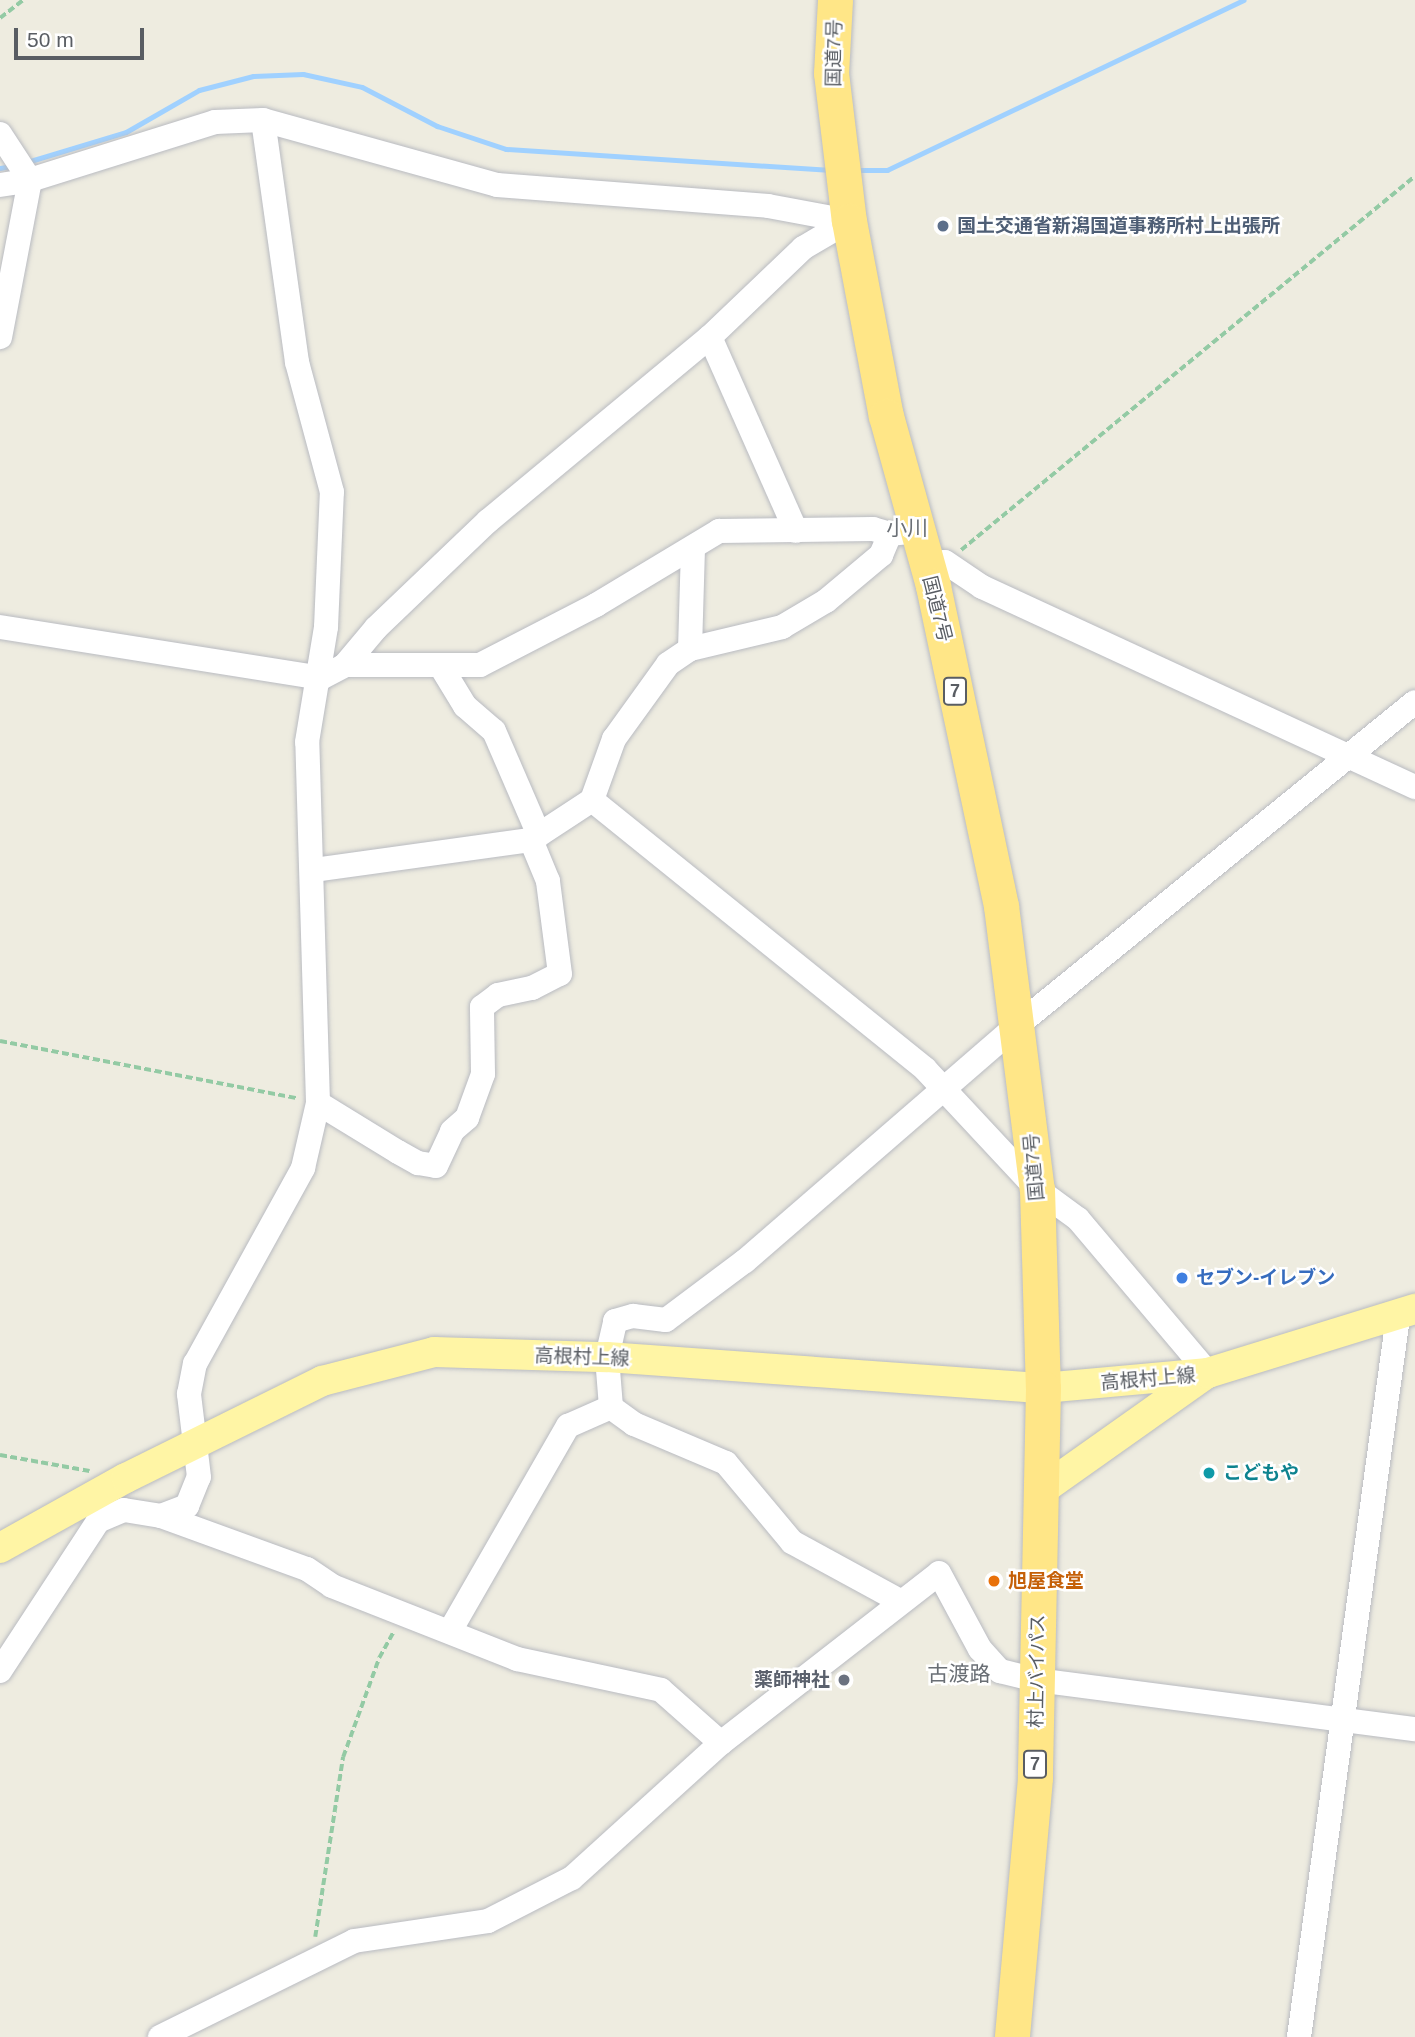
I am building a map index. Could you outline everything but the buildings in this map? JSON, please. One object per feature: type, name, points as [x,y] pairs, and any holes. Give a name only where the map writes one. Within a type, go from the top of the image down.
[{"type":"highway","name":"国道7号","points":[[835,0],[831,73],[849,221],[886,416],[904,532],[936,564],[1001,906],[1019,1024],[1037,1189],[1043,1388]]},
{"type":"highway","name":"村上バイパス","points":[[1012,2037],[1035,1778],[1043,1388]]},
{"type":"main road","name":"高根村上線","points":[[0,1548],[126,1478],[322,1381],[434,1352],[607,1357],[1043,1388],[1208,1373],[1407,1313]]},
{"type":"main road","name":"高根村上線","points":[[1042,1490],[1208,1373]]},
{"type":"street","points":[[0,185],[30,180],[215,122],[262,120],[497,185],[768,206],[849,221]]},
{"type":"street","points":[[161,1516],[187,1506],[198,1477],[189,1394],[195,1363],[303,1168],[318,1102],[314,870],[307,742],[321,678],[332,492],[297,362],[262,120]]},
{"type":"street","points":[[0,134],[30,180],[0,337]]},
{"type":"street","points":[[0,627],[321,678],[345,665],[376,628],[488,521],[710,337],[803,248],[849,221]]},
{"type":"street","points":[[710,337],[796,531]]},
{"type":"street","points":[[345,665],[480,665],[693,548],[719,531],[873,529],[904,532]]},
{"type":"street","points":[[314,870],[535,837],[592,800],[614,740],[668,664],[690,649],[782,627],[826,601],[904,532]]},
{"type":"street","points":[[690,649],[693,548]]},
{"type":"street","points":[[936,564],[1415,787]]},
{"type":"street","points":[[318,1102],[408,1158],[436,1166],[452,1131],[467,1118],[483,1074],[482,1007],[498,995],[531,988],[560,974],[548,881],[535,837],[494,731],[465,706],[440,665]]},
{"type":"street","points":[[900,1601],[792,1542],[726,1463],[634,1424],[611,1407],[607,1357],[615,1321],[633,1316],[666,1320],[745,1261],[1019,1024],[1415,702]]},
{"type":"street","points":[[592,800],[846,1000],[945,1088],[1037,1189],[1078,1219],[1208,1373]]},
{"type":"street","points":[[1299,2037],[1343,1720],[1407,1313]]},
{"type":"street","points":[[450,1631],[568,1426],[611,1407]]},
{"type":"street","points":[[0,1671],[98,1521],[124,1510],[161,1516],[307,1569],[332,1586],[517,1660],[661,1690],[721,1743]]},
{"type":"street","points":[[172,2035],[312,1959],[354,1941],[488,1921],[546,1894],[572,1878],[721,1743],[939,1573],[980,1649],[1000,1671],[1037,1680],[1415,1729]]},
{"type":"path","points":[[0,18],[23,0]]},
{"type":"path","points":[[936,564],[1415,176]]},
{"type":"path","points":[[0,1041],[318,1102]]},
{"type":"path","points":[[0,1455],[126,1478]]},
{"type":"path","points":[[312,1959],[343,1758],[379,1658],[403,1614]]},
{"type":"waterway","points":[[855,170],[887,170],[1244,0]]},
{"type":"waterway","points":[[27,162],[126,132],[199,90],[253,76],[303,74],[362,87],[437,126],[506,149],[831,170]]},
{"type":"waterway","points":[[0,168],[11,166]]},
{"type":"place","name":"国土交通省新潟国道事務所村上出張所","points":[[943,226]]},
{"type":"place","name":"セブン-イレブン","points":[[1182,1278]]},
{"type":"place","name":"こどもや","points":[[1209,1473]]},
{"type":"place","name":"旭屋食堂","points":[[994,1581]]},
{"type":"place","name":"薬師神社","points":[[844,1680]]},
{"type":"district","name":"小川","points":[[907,528]]},
{"type":"district","name":"古渡路","points":[[959,1674]]}]
